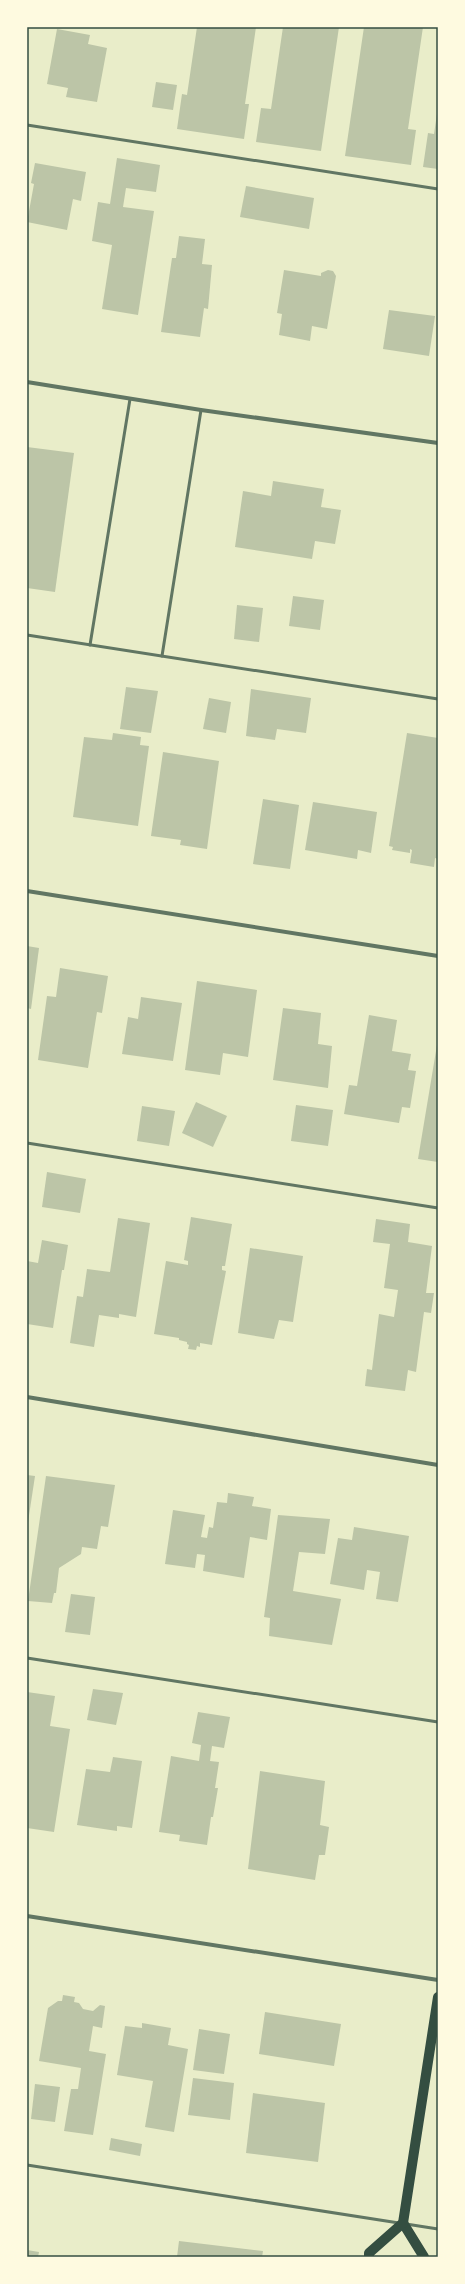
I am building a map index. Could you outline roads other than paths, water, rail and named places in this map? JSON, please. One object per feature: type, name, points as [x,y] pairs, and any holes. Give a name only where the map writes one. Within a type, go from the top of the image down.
[{"type":"main road","points":[[369,2257],[369,2253],[403,2224],[438,1997]]},
{"type":"main road","points":[[403,2224],[424,2257]]},
{"type":"street","points":[[27,382],[202,410],[438,443]]},
{"type":"street","points":[[27,891],[438,956]]},
{"type":"street","points":[[27,1397],[438,1465]]},
{"type":"street","points":[[27,1916],[438,1980]]},
{"type":"lane","points":[[27,125],[438,189]]},
{"type":"lane","points":[[90,645],[130,399]]},
{"type":"lane","points":[[162,656],[202,410]]},
{"type":"lane","points":[[27,635],[438,699]]},
{"type":"lane","points":[[27,1143],[438,1208]]},
{"type":"lane","points":[[27,1658],[438,1722]]},
{"type":"lane","points":[[27,2165],[438,2229]]}]
